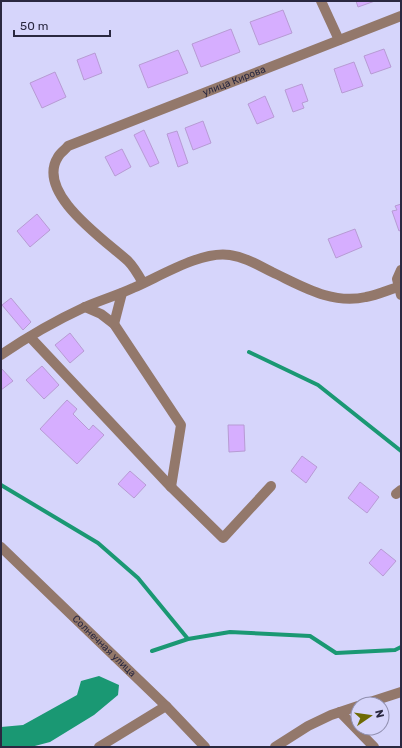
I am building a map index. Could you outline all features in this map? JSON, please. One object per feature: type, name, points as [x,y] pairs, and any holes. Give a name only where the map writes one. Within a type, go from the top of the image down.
[{"type":"street","points":[[321,1],[339,40]]},
{"type":"street","name":"улица Кирова","points":[[144,284],[129,262],[85,223],[62,199],[55,186],[53,172],[58,157],[68,146],[401,16]]},
{"type":"street","points":[[1,355],[30,337],[85,307],[144,284],[198,259],[212,255],[229,254],[246,259],[312,292],[328,297],[348,299],[400,291],[397,279],[401,270]]},
{"type":"street","points":[[114,324],[122,293]]},
{"type":"street","points":[[85,307],[100,314],[114,324],[181,425],[171,487]]},
{"type":"street","points":[[30,337],[171,487],[223,538],[271,486]]},
{"type":"street","name":"Солнечная улица","points":[[1,547],[166,706],[205,747]]},
{"type":"street","points":[[389,696],[401,692]]},
{"type":"street","points":[[99,747],[166,706]]},
{"type":"street","points":[[274,747],[308,726],[350,709]]},
{"type":"street","points":[[340,712],[374,747]]},
{"type":"shaded area","points":[[99,676],[119,685],[118,695],[94,715],[50,742],[31,747],[1,747],[1,727],[23,725],[77,695],[81,681]]},
{"type":"building","points":[[356,1],[375,1],[358,7]]},
{"type":"building","points":[[283,10],[292,33],[259,45],[250,22]]},
{"type":"building","points":[[231,29],[240,52],[201,67],[192,44]]},
{"type":"building","points":[[384,49],[391,67],[371,74],[364,56]]},
{"type":"building","points":[[178,50],[188,73],[148,88],[139,65]]},
{"type":"building","points":[[95,53],[102,73],[84,80],[77,60]]},
{"type":"building","points":[[354,62],[363,86],[342,93],[334,69]]},
{"type":"building","points":[[55,72],[66,97],[42,108],[30,83]]},
{"type":"building","points":[[302,84],[308,101],[302,103],[304,108],[293,112],[285,90]]},
{"type":"building","points":[[265,96],[274,117],[257,124],[248,104]]},
{"type":"building","points":[[203,121],[211,143],[193,150],[185,128]]},
{"type":"building","points":[[144,130],[159,163],[150,167],[134,135]]},
{"type":"building","points":[[177,131],[188,163],[178,167],[167,134]]},
{"type":"building","points":[[122,149],[131,167],[115,176],[105,157]]},
{"type":"building","points":[[401,204],[401,230],[399,231],[392,211],[397,210],[395,206]]},
{"type":"building","points":[[37,214],[50,230],[30,247],[17,231]]},
{"type":"building","points":[[355,229],[362,247],[336,258],[328,239]]},
{"type":"building","points":[[11,298],[31,322],[23,330],[2,305]]},
{"type":"building","points":[[70,333],[84,351],[70,363],[55,345]]},
{"type":"building","points":[[42,366],[59,385],[44,399],[26,380]]},
{"type":"building","points":[[1,368],[13,381],[1,390]]},
{"type":"building","points":[[67,400],[77,409],[73,414],[89,430],[93,425],[104,435],[77,464],[40,429]]},
{"type":"building","points":[[228,425],[244,425],[245,451],[229,452]]},
{"type":"building","points":[[302,456],[317,467],[306,483],[291,471]]},
{"type":"building","points":[[130,471],[146,485],[134,498],[118,484]]},
{"type":"building","points":[[360,482],[379,497],[367,513],[348,498]]},
{"type":"building","points":[[381,549],[396,561],[383,576],[369,563]]},
{"type":"waterway","points":[[249,352],[318,385],[401,451]]},
{"type":"waterway","points":[[1,485],[98,543],[138,578],[188,639]]},
{"type":"waterway","points":[[152,651],[188,639],[230,632],[310,636],[336,653],[395,650],[401,647]]}]
